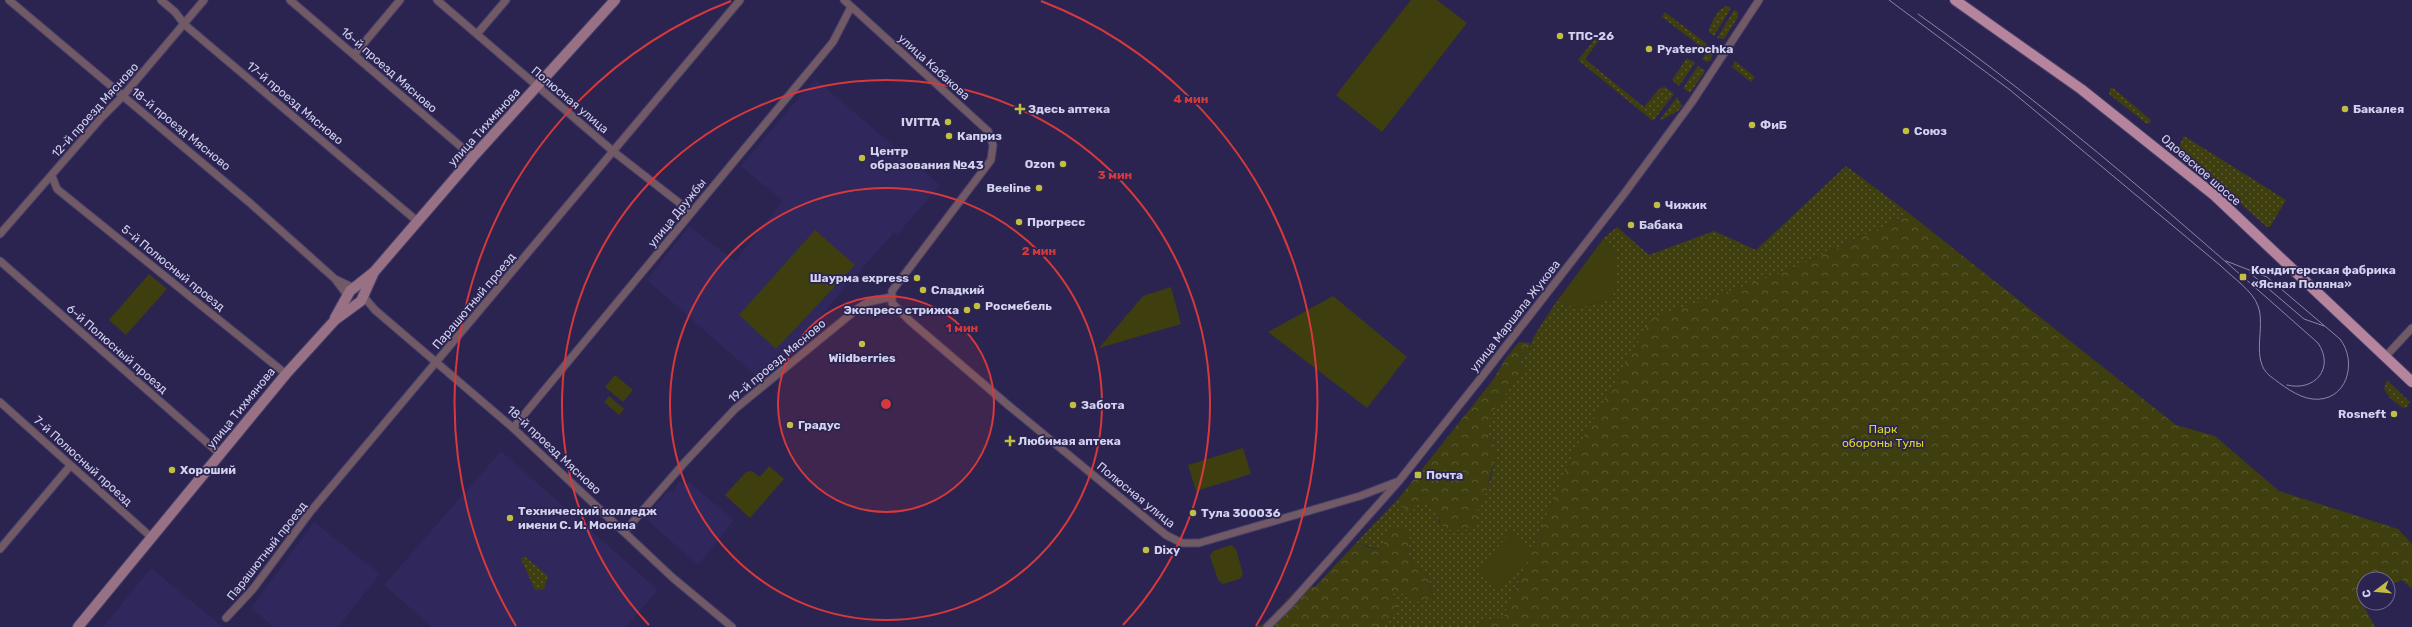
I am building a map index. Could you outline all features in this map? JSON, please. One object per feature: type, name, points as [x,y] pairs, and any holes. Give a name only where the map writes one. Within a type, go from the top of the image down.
[{"type":"main road","name":"Одоевское шоссе","points":[[1955,0],[2081,89],[2214,195],[2412,382]]},
{"type":"street","name":"18-й проезд Мясново","points":[[9,0],[122,98],[250,203],[335,279],[347,296],[360,300],[375,310],[513,428],[673,578],[732,627]]},
{"type":"street","name":"17-й проезд Мясново","points":[[161,0],[175,12],[185,25],[417,221]]},
{"type":"street","name":"12-й проезд Мясново","points":[[0,234],[102,117],[122,98],[185,25],[204,0]]},
{"type":"street","name":"16-й проезд Мясново","points":[[290,0],[473,157]]},
{"type":"street","points":[[354,55],[400,0]]},
{"type":"street","name":"Полюсная улица","points":[[437,0],[614,152],[691,212]]},
{"type":"street","points":[[477,34],[506,0]]},
{"type":"street","name":"улица Тихмянова","points":[[335,320],[347,296],[354,288],[374,272],[473,157],[538,87],[614,0]]},
{"type":"street","name":"Парашютный проезд","points":[[226,618],[253,589],[311,512],[740,0]]},
{"type":"street","name":"улица Кабакова","points":[[844,0],[988,131],[993,145],[991,160],[894,287],[891,297]]},
{"type":"street","name":"улица Маршала Жукова","points":[[1267,627],[1290,604],[1399,481],[1624,194],[1692,102],[1758,0]]},
{"type":"street","name":"улица Дружбы","points":[[513,428],[833,42],[851,7]]},
{"type":"street","name":"5-й Полюсный проезд","points":[[52,176],[57,189],[286,374]]},
{"type":"street","name":"6-й Полюсный проезд","points":[[0,261],[220,454]]},
{"type":"street","name":"улица Тихмянова","points":[[78,627],[286,374],[335,320],[360,300],[374,272]]},
{"type":"street","name":"18-й проезд Мясново","points":[[335,279],[354,288]]},
{"type":"street","points":[[354,288],[360,300]]},
{"type":"street","name":"Полюсная улица","points":[[891,297],[892,303],[910,321],[1008,405],[1166,535],[1182,543],[1199,543],[1354,498],[1399,481]]},
{"type":"street","name":"19-й проезд Мясново","points":[[624,532],[684,462],[736,409],[857,309],[868,302],[891,297]]},
{"type":"street","points":[[2385,357],[2412,328]]},
{"type":"street","name":"7-й Полюсный проезд","points":[[1,404],[151,537]]},
{"type":"street","points":[[0,549],[70,466]]},
{"type":"shaded area","points":[[815,79],[940,185],[897,235],[894,232],[763,382],[647,280],[689,226],[735,261],[783,201],[741,166]]},
{"type":"shaded area","name":"Технический колледж имени С. И. Мосина","points":[[501,451],[658,590],[626,627],[432,627],[384,585]]},
{"type":"shaded area","points":[[680,481],[685,486],[689,482],[734,520],[698,565],[645,518],[667,492],[673,491]]},
{"type":"shaded area","points":[[314,522],[380,574],[338,627],[274,627],[251,608]]},
{"type":"shaded area","points":[[151,568],[223,627],[103,627]]},
{"type":"green space","points":[[1411,0],[1437,0],[1467,23],[1382,132],[1336,95]]},
{"type":"green space","points":[[1727,6],[1731,8],[1714,36],[1709,32],[1711,25],[1718,13]]},
{"type":"green space","points":[[1734,10],[1738,12],[1738,17],[1724,39],[1717,38]]},
{"type":"green space","points":[[1665,12],[1707,44],[1704,49],[1662,17]]},
{"type":"green space","points":[[1600,33],[1603,35],[1585,59],[1644,107],[1660,88],[1665,87],[1674,94],[1653,121],[1578,60]]},
{"type":"green space","points":[[1710,47],[1714,51],[1711,60],[1707,62],[1702,59]]},
{"type":"green space","points":[[1687,58],[1695,63],[1679,86],[1672,80]]},
{"type":"green space","points":[[1735,61],[1755,77],[1751,82],[1732,67]]},
{"type":"green space","points":[[1698,66],[1705,71],[1690,93],[1683,88]]},
{"type":"green space","points":[[2110,88],[2113,88],[2151,120],[2150,123],[2147,124],[2109,94]]},
{"type":"green space","points":[[1677,97],[1682,106],[1678,111],[1659,121]]},
{"type":"green space","points":[[2184,136],[2286,200],[2270,227],[2267,227],[2178,148]]},
{"type":"green space","points":[[1846,166],[1910,214],[1789,270],[1574,453],[1504,616],[1482,623],[1479,627],[1370,627],[1386,594],[1401,593],[1421,603],[1433,596],[1428,578],[1414,565],[1407,554],[1410,538],[1382,550],[1356,543],[1399,498],[1400,504],[1430,504],[1437,513],[1439,523],[1465,514],[1477,507],[1487,489],[1498,454],[1487,431],[1491,414],[1524,369],[1519,362],[1529,352],[1530,346],[1540,326],[1557,301],[1577,308],[1609,300],[1617,288],[1617,256],[1604,238],[1617,227],[1649,255],[1714,231],[1756,250]]},
{"type":"green space","name":"Парк обороны Тулы","points":[[1910,214],[2176,425],[2215,436],[2279,491],[2398,529],[2412,544],[2412,589],[2402,580],[2396,583],[2396,571],[2356,571],[2356,611],[2366,611],[2375,627],[1479,627],[1482,623],[1504,616],[1574,453],[1652,318],[1789,270]]},
{"type":"green space","points":[[815,230],[855,265],[776,349],[739,315]]},
{"type":"green space","points":[[1604,238],[1617,256],[1617,288],[1609,300],[1577,308],[1557,301]]},
{"type":"green space","points":[[149,274],[167,289],[126,335],[109,320]]},
{"type":"green space","points":[[1171,287],[1181,324],[1099,348],[1143,296]]},
{"type":"green space","points":[[1333,296],[1407,357],[1367,408],[1268,332]]},
{"type":"green space","points":[[1519,342],[1530,343],[1529,352],[1519,362],[1524,369],[1491,414],[1487,431],[1498,454],[1487,490],[1478,508],[1478,521],[1466,530],[1446,530],[1430,504],[1419,504],[1410,514],[1400,504],[1399,498],[1493,380],[1506,358]]},
{"type":"green space","points":[[615,375],[633,390],[623,402],[605,387]]},
{"type":"green space","points":[[2387,380],[2410,402],[2407,407],[2403,408],[2390,398],[2384,389]]},
{"type":"green space","points":[[609,396],[624,409],[619,415],[604,402]]},
{"type":"green space","points":[[1243,448],[1251,474],[1196,491],[1188,465]]},
{"type":"green space","points":[[769,466],[784,479],[750,518],[725,495],[746,472],[752,471],[760,477]]},
{"type":"green space","points":[[1401,527],[1410,538],[1407,554],[1414,565],[1428,578],[1433,597],[1421,603],[1401,593],[1387,594],[1397,601],[1397,609],[1382,624],[1370,627],[1255,627],[1264,624],[1302,584],[1315,587],[1356,543],[1382,550],[1387,531]]},
{"type":"green space","points":[[1512,531],[1534,551],[1498,591],[1476,571]]},
{"type":"green space","points":[[1231,545],[1236,549],[1243,574],[1240,579],[1223,584],[1218,580],[1210,556],[1213,551]]},
{"type":"green space","points":[[524,556],[548,576],[544,589],[535,590],[521,559]]},
{"type":"tram line","points":[[1889,0],[2010,90],[2221,266],[2247,290],[2252,295],[2258,306],[2260,314],[2261,361],[2264,369],[2270,376],[2290,390],[2306,398],[2324,399],[2334,395],[2341,388],[2346,379],[2348,369],[2348,359],[2345,348],[2340,339],[2267,277],[2226,261]]},
{"type":"tram line","points":[[1918,14],[1970,52],[2073,132],[2172,215],[2318,343],[2323,352],[2324,361],[2323,369],[2319,376],[2314,381],[2306,385],[2287,385]]},
{"type":"tram line","points":[[2250,273],[2304,319],[2324,326]]},
{"type":"place","name":"ТПС-26","points":[[1560,36]]},
{"type":"place","name":"Pyaterochka","points":[[1649,49]]},
{"type":"place","name":"Здесь аптека","points":[[1020,109]]},
{"type":"place","name":"Бакалея","points":[[2345,109]]},
{"type":"place","name":"IVITTA","points":[[948,122]]},
{"type":"place","name":"ФиБ","points":[[1752,125]]},
{"type":"place","name":"Союз","points":[[1906,131]]},
{"type":"place","name":"Каприз","points":[[949,136]]},
{"type":"place","name":"Центр образования №43","points":[[862,158]]},
{"type":"place","name":"Ozon","points":[[1063,164]]},
{"type":"place","name":"Beeline","points":[[1039,188]]},
{"type":"place","name":"Чижик","points":[[1657,205]]},
{"type":"place","name":"Прогресс","points":[[1019,222]]},
{"type":"place","name":"Бабака","points":[[1631,225]]},
{"type":"place","name":"Кондитерская фабрика «Ясная Поляна»","points":[[2243,277]]},
{"type":"place","name":"Шаурма express","points":[[917,278]]},
{"type":"place","name":"Сладкий","points":[[923,290]]},
{"type":"place","name":"Росмебель","points":[[977,306]]},
{"type":"place","name":"Экспресс стрижка","points":[[967,310]]},
{"type":"place","name":"Wildberries","points":[[862,344]]},
{"type":"place","name":"Забота","points":[[1073,405]]},
{"type":"place","name":"Rosneft","points":[[2394,414]]},
{"type":"place","name":"Градус","points":[[790,425]]},
{"type":"place","name":"Любимая аптека","points":[[1010,441]]},
{"type":"place","name":"Хороший","points":[[172,470]]},
{"type":"place","name":"Почта","points":[[1418,475]]},
{"type":"place","name":"Тула 300036","points":[[1193,513]]},
{"type":"place","name":"Технический колледж имени С. И. Мосина","points":[[510,518]]},
{"type":"place","name":"Dixy","points":[[1146,550]]}]
